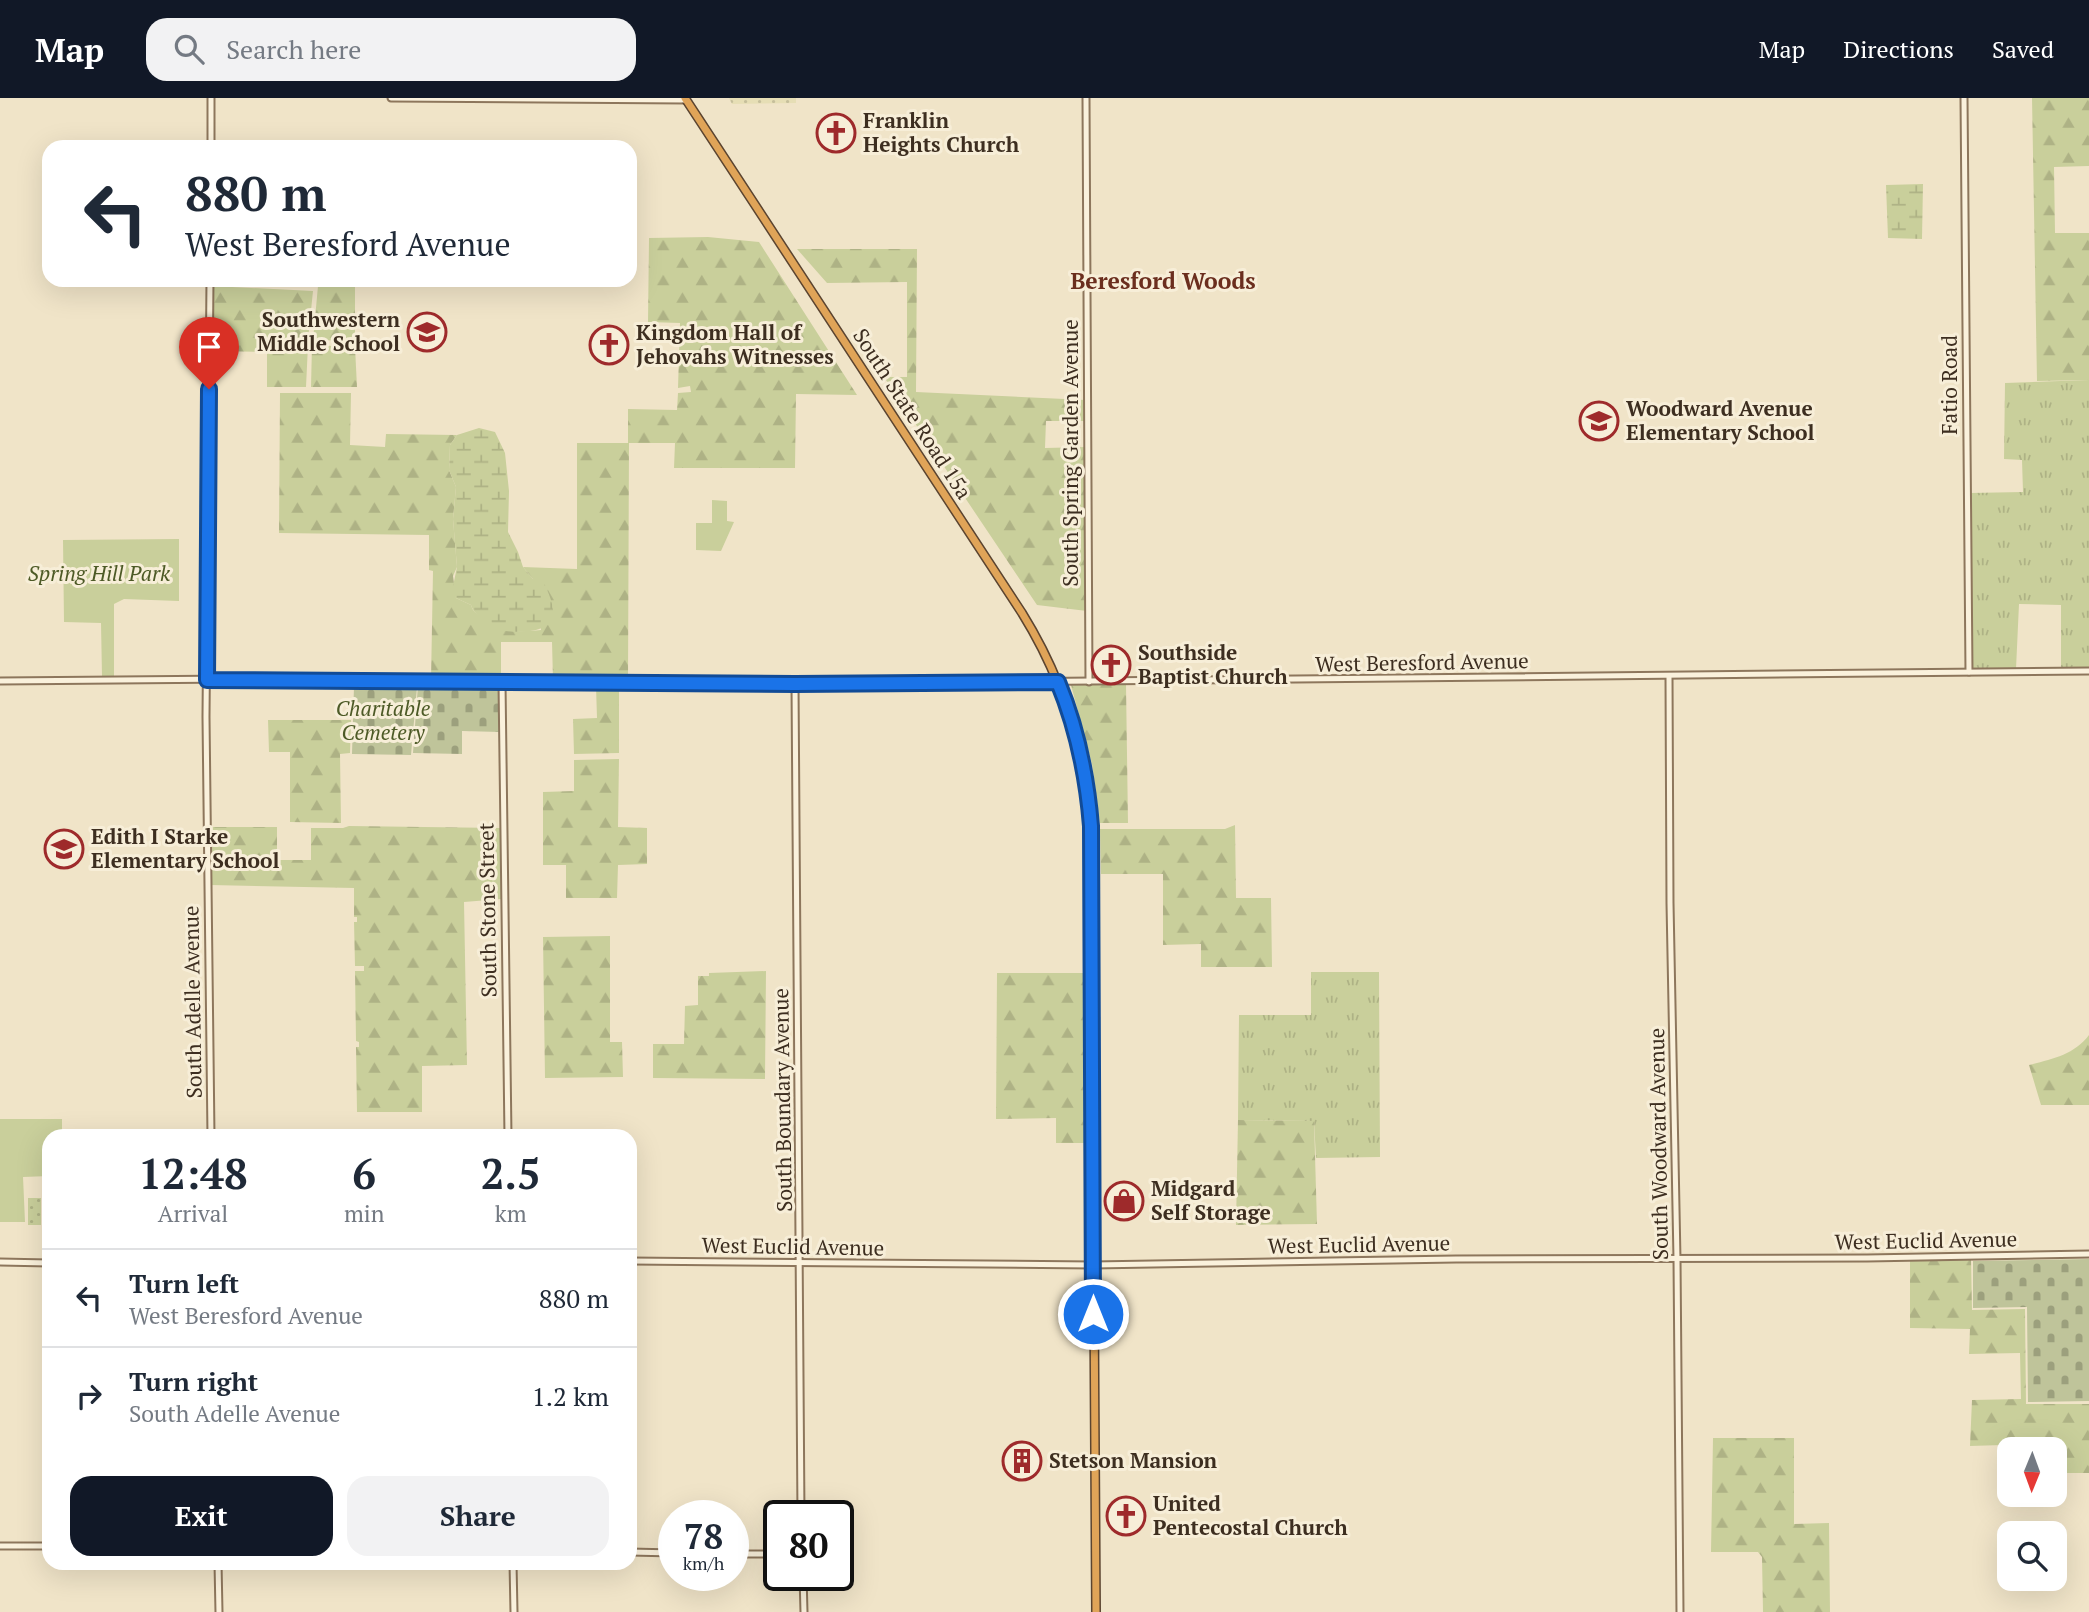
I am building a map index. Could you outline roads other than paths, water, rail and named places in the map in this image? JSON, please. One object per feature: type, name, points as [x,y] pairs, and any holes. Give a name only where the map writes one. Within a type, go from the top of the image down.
[{"type":"highway","name":"South State Road 15a","points":[[685,99],[1022,613],[1058,682]]},
{"type":"highway","points":[[1058,682],[1081,753],[1091,826],[1096,1612]]},
{"type":"street","points":[[211,98],[211,140]]},
{"type":"street","points":[[391,98],[685,99]]},
{"type":"street","name":"South Spring Garden Avenue","points":[[1086,98],[1089,682]]},
{"type":"street","name":"Fatio Road","points":[[1964,98],[1969,672]]},
{"type":"street","name":"South Adelle Avenue","points":[[211,287],[206,717],[211,1129]]},
{"type":"street","name":"West Beresford Avenue","points":[[0,681],[795,684],[2089,671]]},
{"type":"street","name":"South Woodward Avenue","points":[[1670,676],[1670,903],[1680,1612]]},
{"type":"street","name":"South Stone Street","points":[[502,683],[508,1129]]},
{"type":"street","name":"South Boundary Avenue","points":[[795,684],[801,1500]]},
{"type":"street","name":"West Euclid Avenue","points":[[637,1261],[1093,1265],[2089,1254]]},
{"type":"street","points":[[0,1262],[42,1263]]},
{"type":"street","points":[[0,1546],[42,1546]]},
{"type":"street","points":[[637,1552],[658,1553]]},
{"type":"street","points":[[218,1570],[219,1612]]},
{"type":"street","points":[[513,1570],[514,1612]]},
{"type":"street","points":[[803,1591],[804,1612]]},
{"type":"place","name":"Franklin Heights Church","points":[[836,133]]},
{"type":"place","name":"Southwestern Middle School","points":[[427,332]]},
{"type":"place","name":"Kingdom Hall of Jehovahs Witnesses","points":[[609,345]]},
{"type":"place","name":"Woodward Avenue Elementary School","points":[[1599,421]]},
{"type":"place","name":"Southside Baptist Church","points":[[1111,665]]},
{"type":"place","name":"Edith I Starke Elementary School","points":[[64,849]]},
{"type":"place","name":"Midgard Self Storage","points":[[1124,1201]]},
{"type":"place","name":"Stetson Mansion","points":[[1022,1461]]},
{"type":"place","name":"United Pentecostal Church","points":[[1126,1516]]},
{"type":"district","name":"Beresford Woods","points":[[1163,281]]},
{"type":"park label","name":"Spring Hill Park","points":[[99,574]]},
{"type":"park label","name":"Charitable Cemetery","points":[[383,721]]}]
